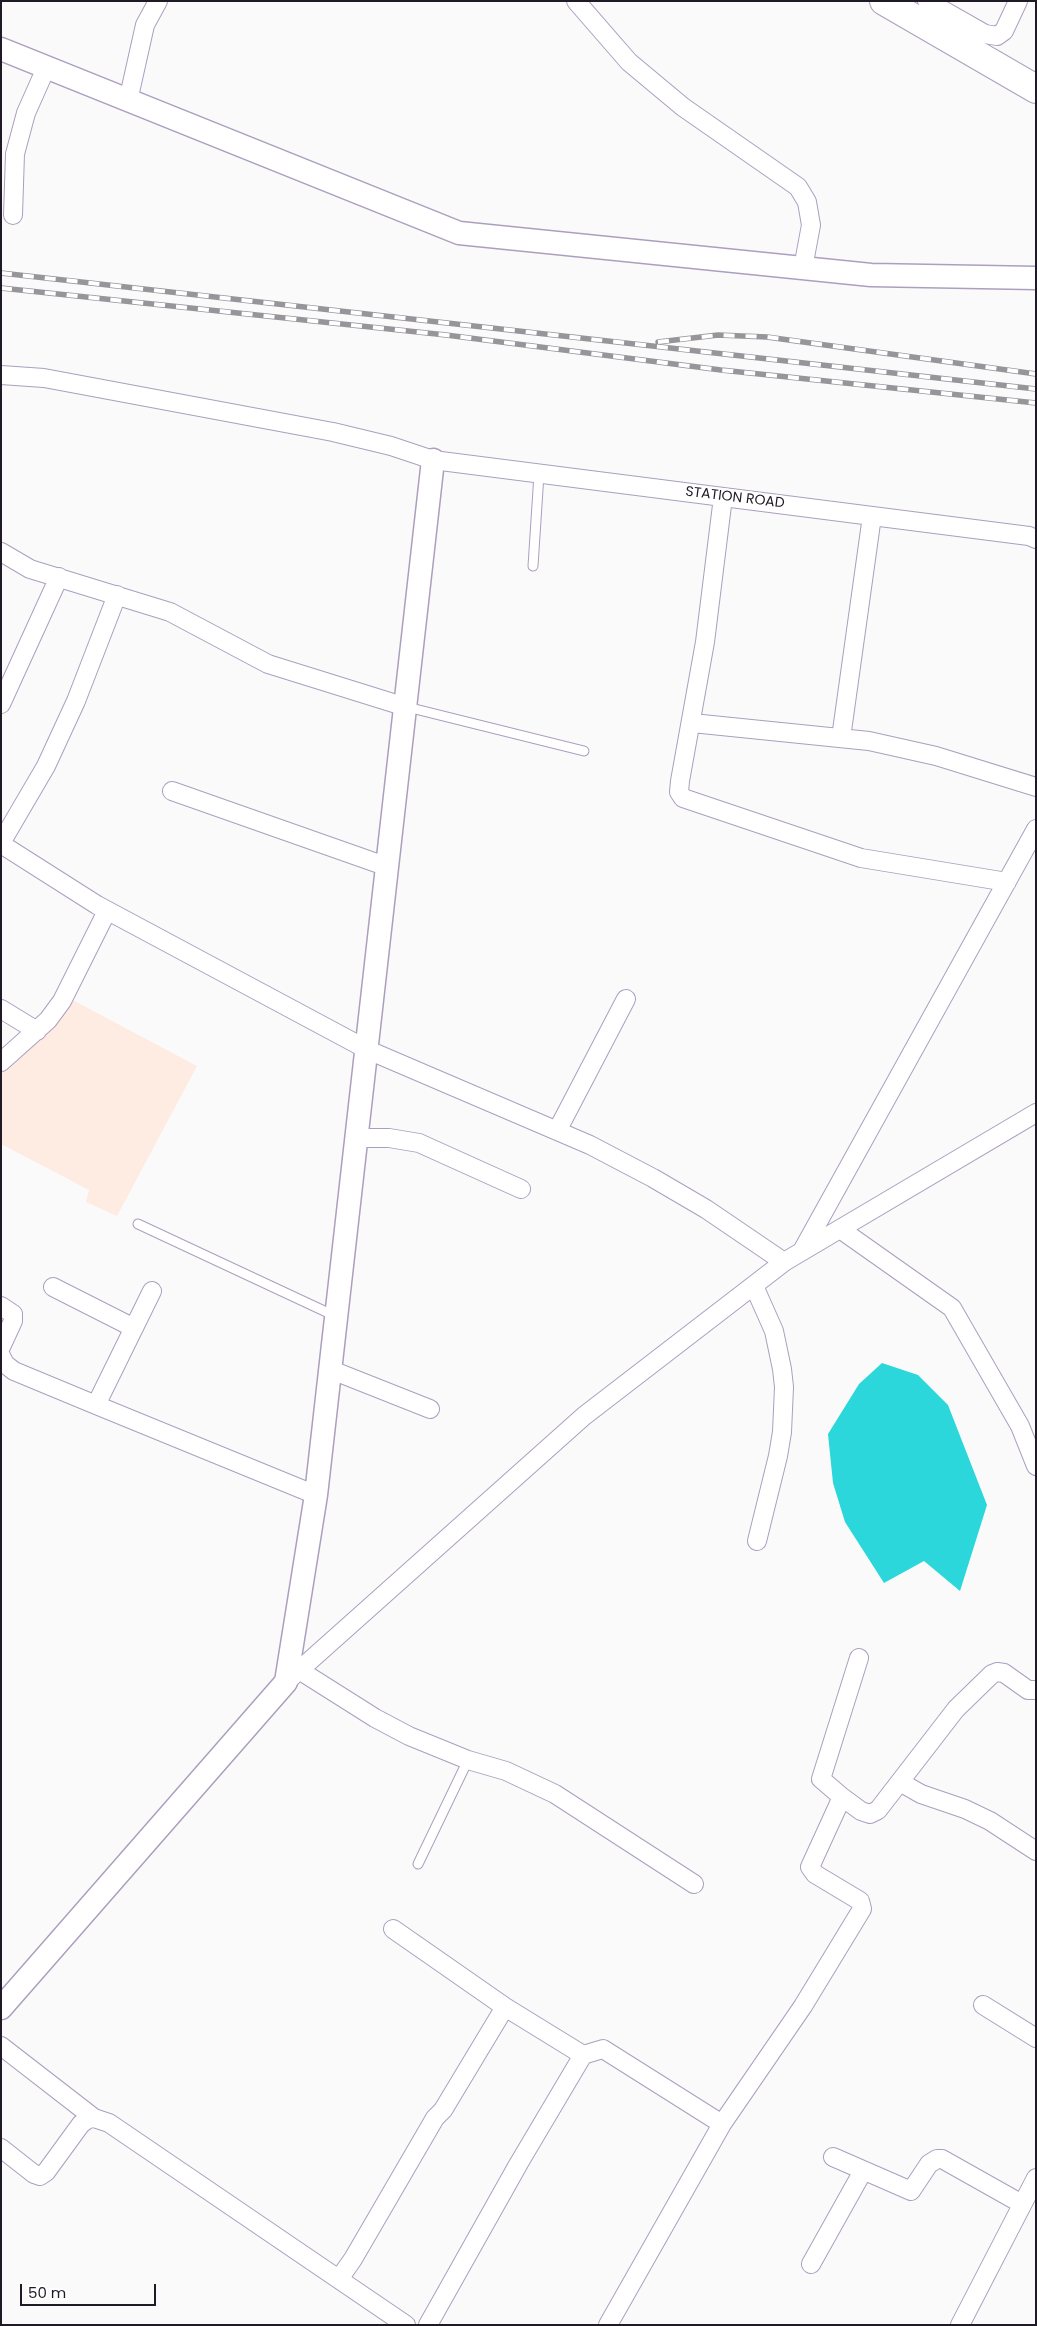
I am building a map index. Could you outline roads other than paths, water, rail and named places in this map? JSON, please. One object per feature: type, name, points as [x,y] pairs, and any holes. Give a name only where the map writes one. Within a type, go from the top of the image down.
[{"type":"highway","points":[[884,1],[991,47],[1036,90]]},
{"type":"street","points":[[128,101],[145,25],[158,1]]},
{"type":"street","points":[[576,1],[628,62],[683,107],[798,187],[807,202],[811,225],[804,268]]},
{"type":"street","points":[[927,1],[985,34],[991,47],[1004,32],[1018,1]]},
{"type":"street","points":[[1,48],[46,68],[460,233],[871,275],[1036,278]]},
{"type":"street","points":[[13,215],[15,154],[26,113],[46,68]]},
{"type":"street","name":"STATION ROAD","points":[[1,375],[44,378],[333,432],[391,446],[434,460],[1029,536],[1036,539]]},
{"type":"street","points":[[292,1676],[316,1495],[329,1370],[368,1050],[434,460]]},
{"type":"street","points":[[723,497],[692,723],[680,781],[679,792],[683,798],[861,858],[1007,882]]},
{"type":"street","points":[[841,738],[872,516]]},
{"type":"street","points":[[1,552],[30,568],[170,612],[268,664],[406,707]]},
{"type":"street","points":[[1,704],[59,577]]},
{"type":"street","points":[[117,595],[76,701],[46,766],[1,844],[107,911],[368,1050],[590,1145],[653,1178],[706,1209],[784,1262]]},
{"type":"street","points":[[692,723],[869,741],[936,756],[1036,787]]},
{"type":"street","points":[[172,791],[388,867]]},
{"type":"street","points":[[802,1252],[1036,829]]},
{"type":"street","points":[[1,1062],[48,1020],[62,1001],[107,911]]},
{"type":"street","points":[[557,1131],[626,999]]},
{"type":"street","points":[[1,1009],[37,1031]]},
{"type":"street","points":[[1,2008],[292,1676],[584,1416],[784,1262],[1036,1113]]},
{"type":"street","points":[[357,1138],[390,1138],[419,1143],[521,1189]]},
{"type":"street","points":[[840,1229],[952,1308],[1020,1426],[1036,1466]]},
{"type":"street","points":[[754,1286],[774,1331],[784,1387],[782,1432],[778,1456],[757,1541]]},
{"type":"street","points":[[53,1288],[134,1328]]},
{"type":"street","points":[[96,1405],[152,1291]]},
{"type":"street","points":[[1,1306],[13,1314],[13,1322],[1,1348]]},
{"type":"street","points":[[1,1356],[5,1364],[14,1371],[316,1495]]},
{"type":"street","points":[[329,1370],[430,1409]]},
{"type":"street","points":[[859,1658],[822,1776],[824,1784],[861,1811],[870,1814],[878,1810],[956,1709],[992,1674],[1000,1672],[1028,1690],[1036,1690]]},
{"type":"street","points":[[292,1676],[438,1749],[506,1771],[555,1794],[694,1884]]},
{"type":"street","points":[[900,1782],[921,1794],[965,1809],[990,1821],[1036,1851]]},
{"type":"street","points":[[608,2325],[722,2124],[804,2006],[862,1909],[860,1901],[815,1874],[810,1868],[842,1797]]},
{"type":"street","points":[[393,1928],[505,2007],[583,2055]]},
{"type":"street","points":[[983,2005],[1036,2038]]},
{"type":"street","points":[[339,2279],[353,2259],[435,2118],[444,2110],[505,2007]]},
{"type":"street","points":[[1,2046],[94,2118],[109,2123],[406,2325]]},
{"type":"street","points":[[428,2325],[519,2163],[583,2055],[603,2049],[722,2124]]},
{"type":"street","points":[[1,2148],[34,2174],[40,2176],[46,2172],[81,2124],[88,2119],[94,2118]]},
{"type":"street","points":[[833,2157],[911,2191],[929,2164],[937,2159],[942,2159],[1022,2204]]},
{"type":"street","points":[[811,2264],[863,2170]]},
{"type":"street","points":[[960,2325],[1036,2178]]},
{"type":"lane","points":[[532,566],[539,474]]},
{"type":"lane","points":[[406,707],[584,751]]},
{"type":"lane","points":[[138,1224],[336,1316]]},
{"type":"lane","points":[[418,1864],[468,1760]]},
{"type":"water","points":[[882,1363],[918,1375],[948,1405],[987,1505],[960,1591],[924,1561],[884,1583],[845,1522],[833,1483],[828,1434],[859,1384]]},
{"type":"railway","points":[[1,273],[1036,389]]},
{"type":"railway","points":[[1,288],[446,335],[721,370],[1036,403]]},
{"type":"railway","points":[[658,342],[718,335],[767,337],[1036,374]]}]
